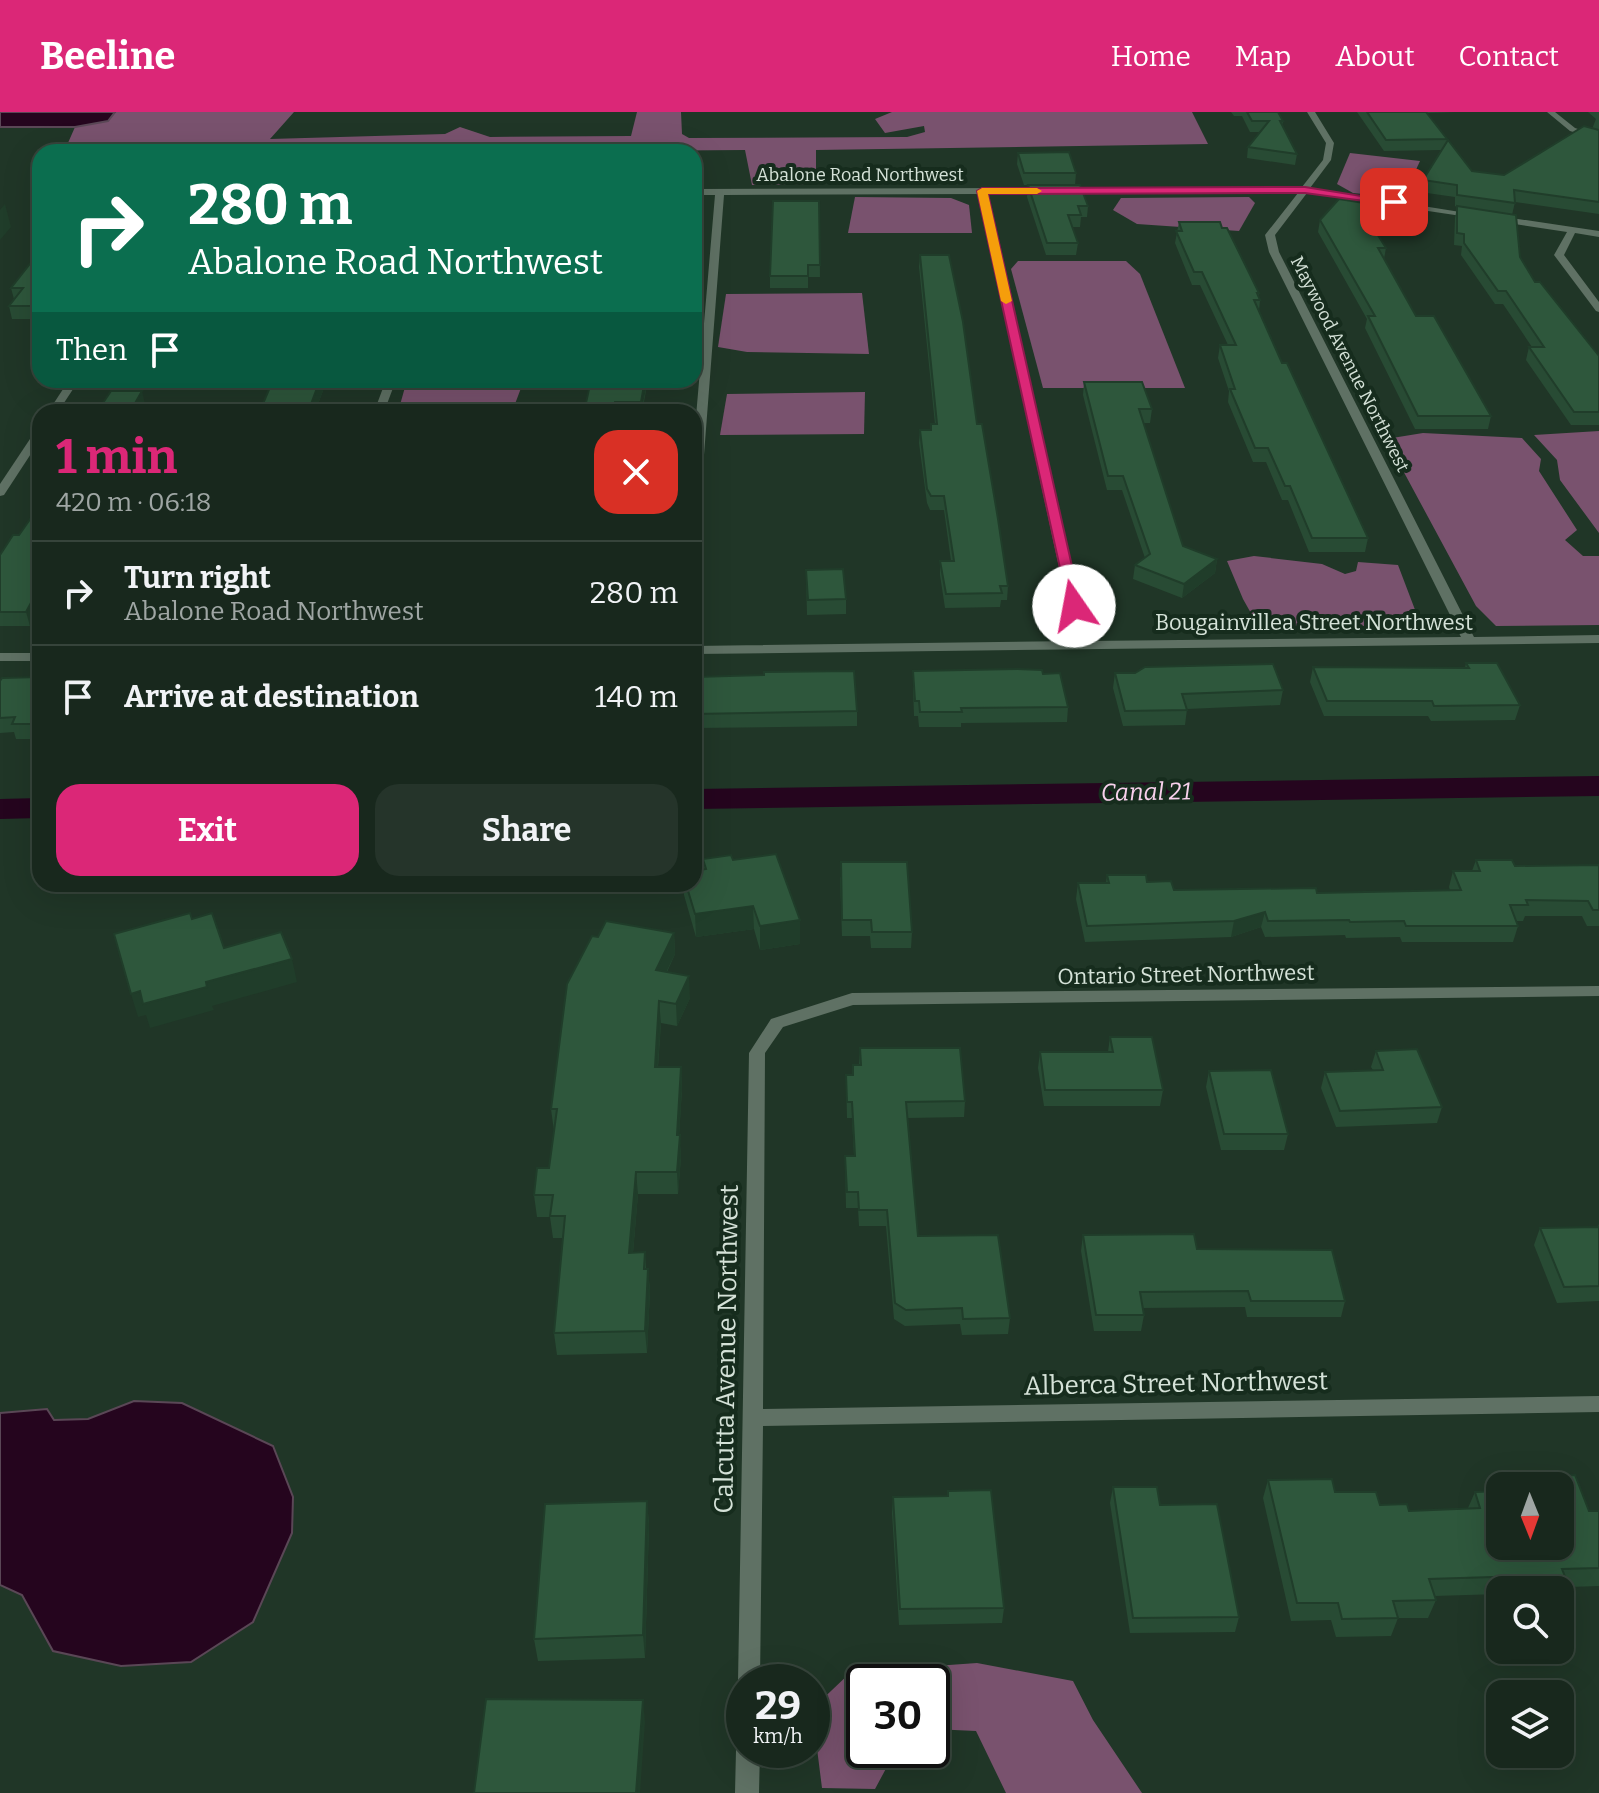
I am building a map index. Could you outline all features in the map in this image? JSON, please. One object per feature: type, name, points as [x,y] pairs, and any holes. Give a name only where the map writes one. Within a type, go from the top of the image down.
[{"type":"street","name":"Maywood Avenue Northwest","points":[[1311,112],[1330,143],[1327,160],[1270,235],[1274,252],[1469,640]]},
{"type":"street","points":[[1551,112],[1563,126],[1579,134],[1599,138]]},
{"type":"street","name":"Abalone Road Northwest","points":[[702,192],[1305,190],[1599,234]]},
{"type":"street","points":[[982,191],[1082,644]]},
{"type":"street","points":[[702,410],[720,192]]},
{"type":"street","points":[[1572,231],[1559,255],[1599,309]]},
{"type":"street","points":[[0,493],[32,444]]},
{"type":"street","name":"Bougainvillea Street Northwest","points":[[702,650],[1599,639]]},
{"type":"street","points":[[0,657],[32,657]]},
{"type":"street","name":"Ontario Street Northwest","points":[[777,1023],[852,999],[1599,991]]},
{"type":"street","name":"Calcutta Avenue Northwest","points":[[749,1664],[757,1053],[777,1023]]},
{"type":"street","name":"Alberca Street Northwest","points":[[754,1418],[1599,1404]]},
{"type":"street","points":[[747,1793],[748,1768]]},
{"type":"shaded area","points":[[0,112],[115,112],[108,121],[75,127],[0,127]]},
{"type":"shaded area","points":[[116,112],[294,112],[270,139],[445,134],[460,127],[490,137],[631,136],[637,112],[681,112],[682,134],[689,138],[907,137],[925,132],[924,126],[885,133],[875,119],[892,112],[1192,112],[1208,144],[816,150],[816,184],[752,185],[745,150],[702,150],[702,144],[68,144],[75,127],[108,121]]},
{"type":"shaded area","points":[[1350,153],[1420,161],[1403,198],[1353,193],[1337,184]]},
{"type":"shaded area","points":[[855,197],[951,198],[969,205],[972,233],[848,233]]},
{"type":"shaded area","points":[[1249,197],[1255,203],[1239,231],[1137,224],[1113,210],[1121,198]]},
{"type":"shaded area","points":[[1018,261],[1126,261],[1140,274],[1185,388],[1043,388],[1011,269]]},
{"type":"shaded area","points":[[862,293],[869,354],[747,352],[718,347],[726,294]]},
{"type":"shaded area","points":[[405,388],[521,388],[515,404],[400,404]]},
{"type":"shaded area","points":[[865,392],[864,434],[720,435],[727,394]]},
{"type":"shaded area","points":[[1599,431],[1599,533],[1560,480],[1557,460],[1534,435]]},
{"type":"shaded area","points":[[1423,433],[1522,438],[1541,459],[1539,471],[1577,530],[1565,540],[1583,556],[1599,556],[1599,625],[1496,626],[1476,606],[1386,439]]},
{"type":"shaded area","points":[[1254,556],[1322,564],[1345,574],[1356,571],[1358,562],[1398,565],[1417,615],[1413,624],[1261,631],[1227,561]]},
{"type":"shaded area","points":[[134,1401],[182,1403],[273,1446],[293,1497],[292,1533],[253,1622],[191,1662],[121,1666],[53,1651],[22,1595],[0,1585],[0,1413],[47,1409],[54,1420],[88,1419]]},
{"type":"shaded area","points":[[977,1663],[1073,1681],[1093,1720],[1142,1793],[1006,1793],[976,1731],[950,1730],[950,1665]]},
{"type":"shaded area","points":[[846,1677],[846,1768],[886,1768],[875,1789],[822,1788],[819,1768],[830,1768],[830,1692]]},
{"type":"building","points":[[1247,112],[1278,112],[1297,154],[1248,147],[1269,121],[1252,121]]},
{"type":"building","points":[[1367,112],[1426,112],[1447,139],[1386,140]]},
{"type":"building","points":[[1584,126],[1599,130],[1599,202],[1514,190],[1515,203],[1457,195],[1457,185],[1423,180],[1448,140],[1472,171],[1504,175]]},
{"type":"building","points":[[1069,152],[1076,173],[1024,173],[1018,153]]},
{"type":"building","points":[[1028,185],[1080,185],[1088,206],[1078,206],[1081,215],[1068,215],[1078,243],[1047,243]]},
{"type":"building","points":[[1339,199],[1383,206],[1371,224],[1386,248],[1378,248],[1416,316],[1434,316],[1491,416],[1418,416],[1368,316],[1375,316],[1320,220]]},
{"type":"building","points":[[773,201],[819,201],[820,265],[808,265],[808,276],[770,276]]},
{"type":"building","points":[[1457,206],[1516,215],[1520,257],[1535,282],[1540,282],[1599,356],[1599,412],[1574,412],[1529,347],[1544,347],[1506,291],[1498,291],[1464,243],[1464,234],[1457,233]]},
{"type":"building","points":[[1179,222],[1220,222],[1222,228],[1227,228],[1259,293],[1260,300],[1254,300],[1282,363],[1287,363],[1368,538],[1312,538],[1290,486],[1285,486],[1268,448],[1255,448],[1230,389],[1235,389],[1220,345],[1236,345],[1202,272],[1194,272],[1176,231],[1182,231]]},
{"type":"building","points":[[920,255],[949,255],[963,322],[977,424],[982,424],[998,519],[1008,586],[1000,586],[1002,593],[946,594],[940,561],[954,561],[944,496],[931,496],[927,489],[920,430],[931,430],[931,424],[937,424]]},
{"type":"building","points":[[32,261],[32,306],[9,306],[23,288],[11,288]]},
{"type":"building","points":[[1084,382],[1142,382],[1152,409],[1139,409],[1183,546],[1217,559],[1184,584],[1135,565],[1150,554],[1123,476],[1108,476]]},
{"type":"building","points":[[270,388],[317,388],[311,404],[263,404]]},
{"type":"building","points":[[589,388],[644,388],[641,402],[586,404]]},
{"type":"building","points":[[111,391],[142,391],[135,404],[102,404]]},
{"type":"building","points":[[32,516],[32,601],[26,612],[0,612],[0,555],[13,535],[19,535]]},
{"type":"building","points":[[843,569],[846,599],[808,600],[806,570]]},
{"type":"building","points":[[1466,663],[1497,663],[1520,705],[1434,706],[1432,701],[1327,701],[1313,667],[1469,668]]},
{"type":"building","points":[[1273,664],[1283,690],[1182,694],[1187,710],[1125,711],[1115,673],[1135,673],[1145,667]]},
{"type":"building","points":[[1042,670],[1043,674],[1060,673],[1068,707],[961,708],[962,712],[920,712],[919,701],[915,701],[913,671]]},
{"type":"building","points":[[854,671],[857,711],[702,714],[702,677],[764,675],[764,672]]},
{"type":"building","points":[[32,677],[32,724],[12,724],[15,717],[0,718],[2,678]]},
{"type":"building","points":[[776,854],[800,920],[760,926],[753,906],[695,914],[688,892],[702,892],[702,870],[706,869],[703,859],[731,855],[733,860]]},
{"type":"building","points":[[1476,860],[1512,860],[1515,866],[1599,865],[1599,910],[1593,910],[1588,901],[1526,900],[1528,905],[1510,905],[1518,926],[1406,926],[1404,921],[1268,921],[1265,912],[1234,921],[1087,926],[1078,883],[1109,883],[1107,875],[1146,875],[1147,882],[1171,881],[1174,890],[1316,888],[1317,893],[1461,890],[1453,871],[1480,871]]},
{"type":"building","points":[[841,862],[907,862],[912,932],[872,932],[871,920],[842,920]]},
{"type":"building","points":[[190,913],[192,919],[212,913],[224,948],[281,932],[292,959],[206,982],[207,987],[143,1004],[140,991],[131,994],[114,934]]},
{"type":"building","points":[[606,921],[674,933],[656,970],[689,976],[676,1004],[659,1001],[655,1067],[681,1067],[677,1172],[636,1172],[629,1253],[645,1252],[644,1269],[648,1269],[645,1331],[554,1333],[565,1216],[550,1216],[553,1195],[534,1195],[537,1168],[549,1168],[557,1109],[551,1109],[567,984],[592,936],[598,937]]},
{"type":"building","points":[[1110,1037],[1152,1037],[1163,1090],[1045,1090],[1040,1052],[1113,1052]]},
{"type":"building","points":[[860,1048],[960,1048],[965,1101],[906,1102],[918,1236],[998,1235],[1010,1318],[963,1319],[962,1308],[906,1310],[895,1303],[887,1210],[859,1210],[858,1192],[847,1192],[845,1156],[855,1156],[852,1102],[847,1102],[846,1075],[853,1075],[853,1065],[861,1065]]},
{"type":"building","points":[[1417,1049],[1442,1107],[1340,1111],[1325,1072],[1383,1070],[1376,1051]]},
{"type":"building","points":[[1271,1070],[1288,1134],[1224,1134],[1209,1071]]},
{"type":"building","points":[[1599,1227],[1599,1286],[1564,1287],[1540,1228]]},
{"type":"building","points":[[1194,1234],[1197,1249],[1332,1250],[1345,1301],[1251,1301],[1248,1291],[1140,1292],[1144,1315],[1096,1315],[1083,1235]]},
{"type":"building","points":[[1574,1475],[1589,1511],[1599,1511],[1599,1568],[1562,1569],[1565,1576],[1429,1579],[1436,1600],[1393,1601],[1398,1618],[1342,1619],[1338,1603],[1297,1603],[1268,1480],[1332,1479],[1335,1492],[1376,1492],[1380,1505],[1407,1504],[1409,1511],[1480,1508],[1475,1492],[1486,1492],[1486,1560],[1574,1560]]},
{"type":"building","points":[[1113,1487],[1157,1487],[1160,1505],[1217,1504],[1239,1617],[1133,1618]]},
{"type":"building","points":[[991,1490],[1004,1608],[900,1609],[893,1497],[948,1496],[948,1491]]},
{"type":"building","points":[[647,1501],[643,1635],[534,1639],[545,1504]]},
{"type":"building","points":[[486,1699],[643,1700],[636,1793],[474,1793]]},
{"type":"waterway","name":"Canal 21","points":[[702,799],[1599,786]]},
{"type":"waterway","name":"Canal 21","points":[[0,809],[32,808]]},
{"type":"slow traffic","points":[[1006,301],[982,191],[1037,191]]},
{"type":"route","points":[[1074,606],[982,191],[1305,190],[1394,202]]}]
